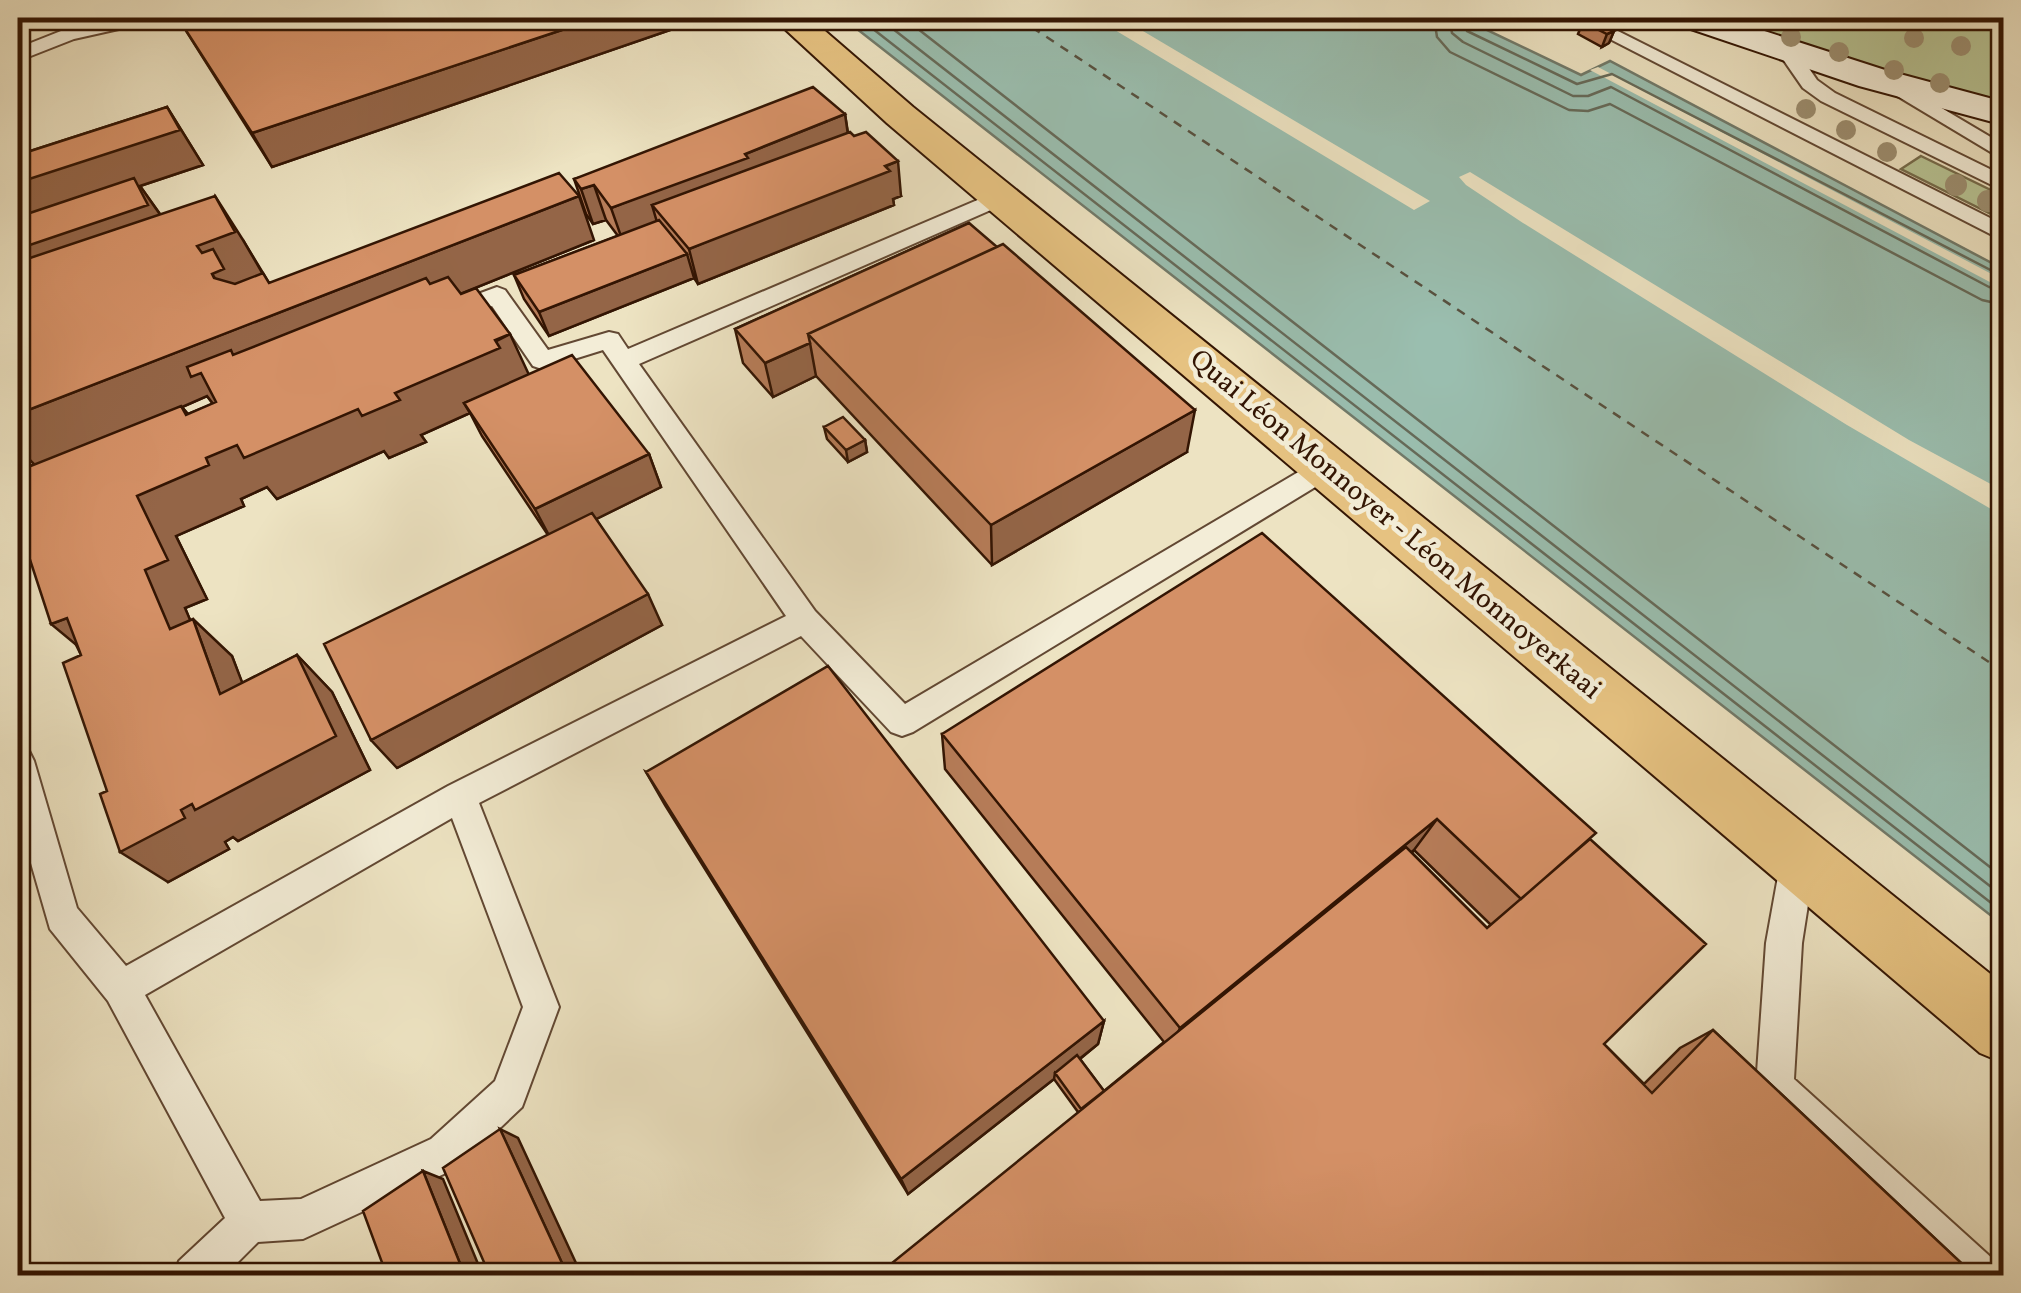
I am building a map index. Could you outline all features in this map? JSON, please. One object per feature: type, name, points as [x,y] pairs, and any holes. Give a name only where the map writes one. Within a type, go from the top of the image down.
[{"type":"main road","name":"Quai Léon Monnoyer - Léon Monnoyerkaai","points":[[790,18],[2004,1030]]},
{"type":"main road","points":[[1690,18],[1882,81],[2004,114]]},
{"type":"lane","points":[[18,55],[68,35],[143,18]]},
{"type":"lane","points":[[1578,18],[2004,234]]},
{"type":"lane","points":[[1788,52],[1810,84],[1864,116],[2004,185]]},
{"type":"lane","points":[[1864,116],[1858,100],[1882,81],[2004,154]]},
{"type":"lane","points":[[624,362],[1001,197]]},
{"type":"lane","points":[[423,324],[496,294],[542,360],[610,340],[805,620],[902,722],[1326,468]]},
{"type":"lane","points":[[120,988],[460,796],[805,620]]},
{"type":"lane","points":[[18,761],[62,916],[120,988],[248,1222]]},
{"type":"lane","points":[[197,1274],[248,1222],[303,1218],[444,1153],[509,1094],[541,1007],[460,796]]},
{"type":"lane","points":[[1798,860],[1784,942],[1775,1087],[1980,1276]]},
{"type":"shaded area","points":[[1710,18],[2003,18],[2003,106],[1771,39]]},
{"type":"shaded area","points":[[1921,156],[2003,196],[2003,220],[1901,169]]},
{"type":"water","points":[[843,18],[1462,18],[1581,75],[1610,61],[2003,269],[2003,925]]},
{"type":"pier","points":[[1095,18],[1121,18],[1430,201],[1414,210]]},
{"type":"pier","points":[[1598,67],[2003,280],[2003,289],[1590,70]]},
{"type":"pier","points":[[1470,172],[1909,440],[2000,489],[2003,487],[2003,516],[1847,425],[1523,223],[1466,185],[1459,177]]},
{"type":"building","points":[[178,18],[598,18],[252,133]]},
{"type":"building","points":[[1591,19],[1614,31],[1607,34],[1583,22]]},
{"type":"building","points":[[813,87],[845,114],[745,154],[748,158],[611,208],[594,185],[581,189],[574,179]]},
{"type":"building","points":[[167,107],[180,130],[26,180],[29,186],[18,190],[18,155]]},
{"type":"building","points":[[850,132],[854,136],[866,132],[898,161],[885,166],[890,171],[689,249],[652,205]]},
{"type":"building","points":[[559,173],[579,196],[18,414],[18,262],[215,196],[235,232],[197,246],[202,253],[213,249],[224,269],[212,274],[214,278],[235,284],[263,273],[269,283]]},
{"type":"building","points":[[134,178],[148,205],[18,249],[18,217]]},
{"type":"building","points":[[659,220],[687,254],[539,312],[514,275]]},
{"type":"building","points":[[969,223],[997,247],[808,334],[810,343],[765,363],[735,329]]},
{"type":"building","points":[[1003,244],[1195,410],[991,525],[808,334]]},
{"type":"building","points":[[448,277],[461,294],[476,288],[510,334],[495,340],[500,348],[395,393],[400,400],[362,416],[358,409],[244,458],[237,445],[206,458],[209,465],[137,496],[168,560],[145,570],[170,629],[193,619],[220,694],[297,655],[336,736],[195,810],[192,804],[181,810],[185,818],[120,852],[100,794],[107,791],[63,663],[81,655],[67,618],[51,624],[18,523],[18,471],[181,406],[186,415],[216,402],[201,373],[191,377],[187,367],[231,350],[233,355],[426,278],[430,284]]},
{"type":"building","points":[[572,355],[649,454],[535,509],[464,403]]},
{"type":"building","points":[[843,417],[865,440],[846,450],[824,427]]},
{"type":"building","points":[[592,513],[648,594],[371,740],[324,644]]},
{"type":"building","points":[[1262,533],[1596,833],[1521,899],[1437,819],[1180,1028],[942,734]]},
{"type":"building","points":[[828,666],[1104,1021],[901,1179],[646,772]]},
{"type":"building","points":[[1590,839],[1706,944],[1604,1044],[1652,1093],[1713,1030],[1975,1276],[876,1276],[1406,847],[1487,928]]},
{"type":"building","points":[[1077,1055],[1104,1091],[1081,1109],[1055,1073]]},
{"type":"building","points":[[500,1129],[568,1276],[490,1276],[443,1168]]},
{"type":"building","points":[[423,1171],[465,1276],[387,1276],[363,1211]]},
{"type":"ferry route","points":[[1018,18],[2004,672]]}]
